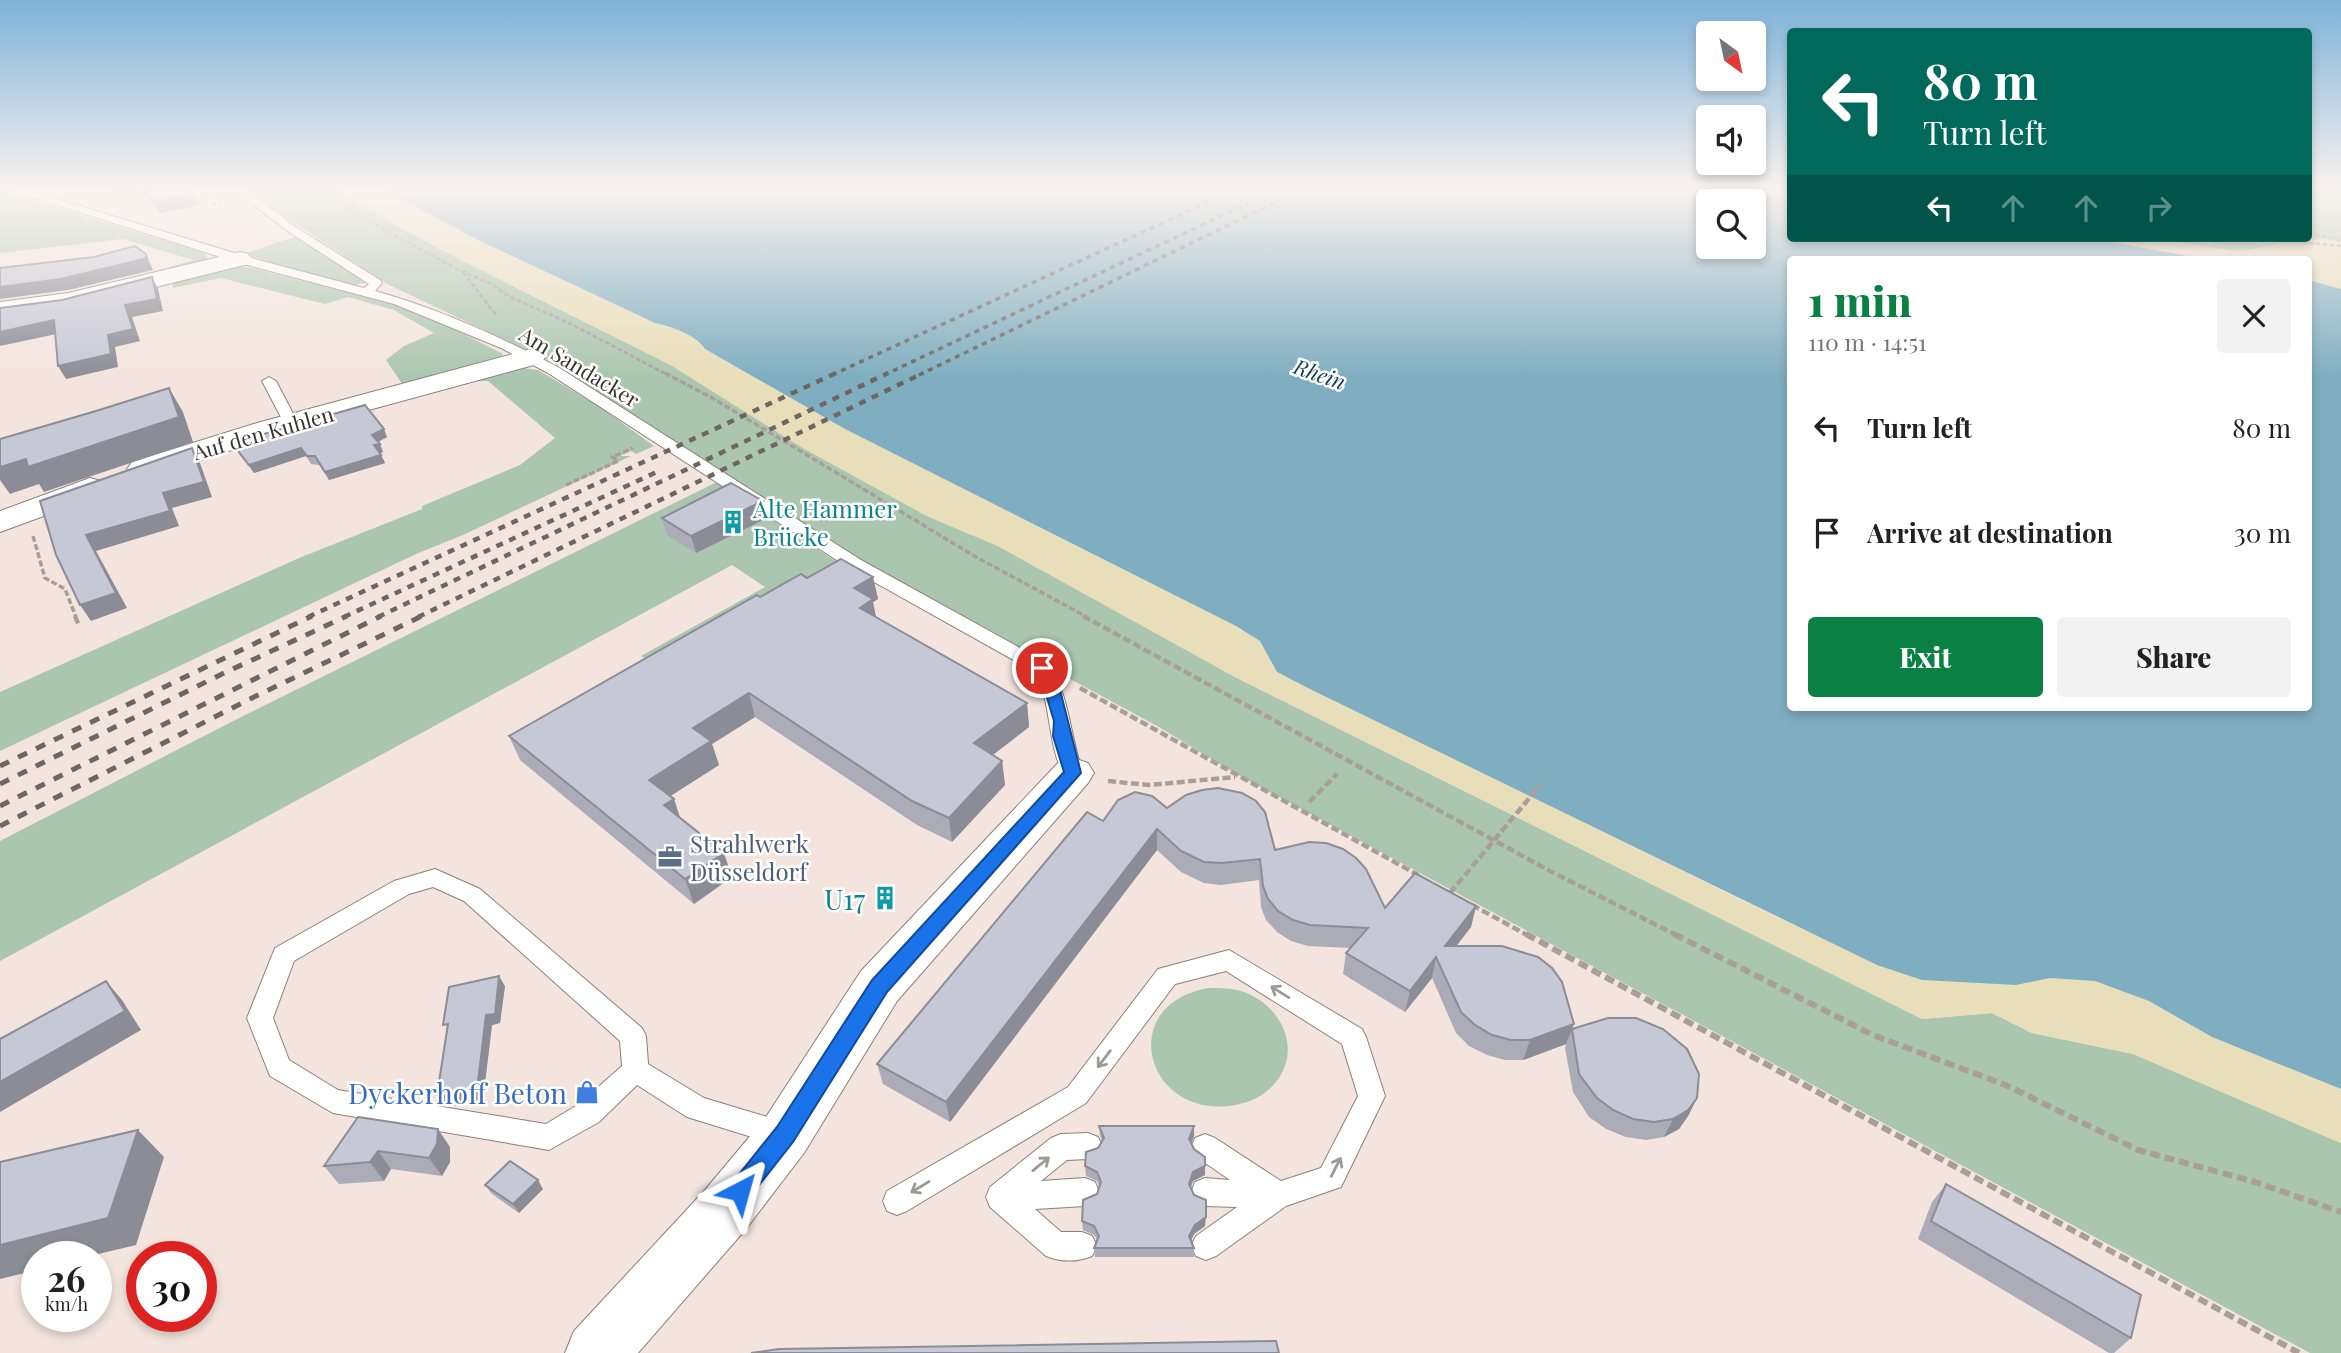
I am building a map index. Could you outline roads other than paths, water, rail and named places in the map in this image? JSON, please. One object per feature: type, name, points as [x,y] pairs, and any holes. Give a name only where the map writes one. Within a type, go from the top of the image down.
[{"type":"street","points":[[0,310],[68,301],[240,259]]},
{"type":"street","name":"Auf den Kuhlen","points":[[13,517],[130,473],[518,351]]},
{"type":"street","points":[[596,1353],[725,1210],[785,1135],[879,986],[1073,773]]},
{"type":"lane","name":"Am Sandacker","points":[[218,252],[421,309],[518,351],[855,564],[1042,668],[1050,682],[1062,721],[1062,736],[1073,773]]},
{"type":"lane","points":[[328,252],[376,283],[367,292]]},
{"type":"lane","points":[[269,381],[291,423]]},
{"type":"lane","points":[[435,878],[472,895],[633,1036],[635,1070],[589,1113],[549,1137],[333,1101],[279,1068],[260,1018],[284,956],[298,945],[402,887],[435,878]]},
{"type":"lane","points":[[897,1201],[1077,1095],[1167,976],[1229,960],[1353,1037],[1372,1096],[1331,1178],[1278,1195],[1206,1246]]},
{"type":"lane","points":[[635,1070],[697,1108],[785,1135]]},
{"type":"lane","points":[[1000,1197],[1061,1147],[1088,1146]]},
{"type":"lane","points":[[1205,1147],[1278,1195]]},
{"type":"lane","points":[[1000,1197],[1085,1192]]},
{"type":"lane","points":[[1205,1192],[1278,1195]]},
{"type":"lane","points":[[1000,1197],[1056,1247],[1082,1246]]},
{"type":"water","name":"Rhein","points":[[504,252],[1696,252],[1696,259],[1766,259],[1766,252],[2167,252],[2188,256],[1787,256],[1787,711],[2312,711],[2312,281],[2341,289],[2341,1089],[2212,1037],[2149,1001],[2095,981],[2050,978],[2016,985],[1922,980],[1877,965],[1277,672],[1260,641],[1236,626],[845,429],[705,349],[689,335],[655,323]]},
{"type":"railway","points":[[832,375],[1099,252]]},
{"type":"railway","points":[[884,375],[1144,252]]},
{"type":"railway","points":[[919,375],[1173,252]]},
{"type":"railway","points":[[308,617],[836,373]]},
{"type":"railway","points":[[378,617],[888,373]]},
{"type":"railway","points":[[418,617],[923,373]]},
{"type":"railway","points":[[344,617],[661,470]]},
{"type":"railway","points":[[0,766],[312,616]]},
{"type":"railway","points":[[0,784],[222,674],[347,616]]},
{"type":"railway","points":[[0,806],[381,616]]},
{"type":"railway","points":[[0,826],[256,696],[422,616]]},
{"type":"place","name":"Alte Hammer Brücke","points":[[733,522]]},
{"type":"place","name":"Strahlwerk Düsseldorf","points":[[670,857]]},
{"type":"place","name":"U17","points":[[885,898]]},
{"type":"place","name":"Dyckerhoff Beton","points":[[587,1092]]}]
